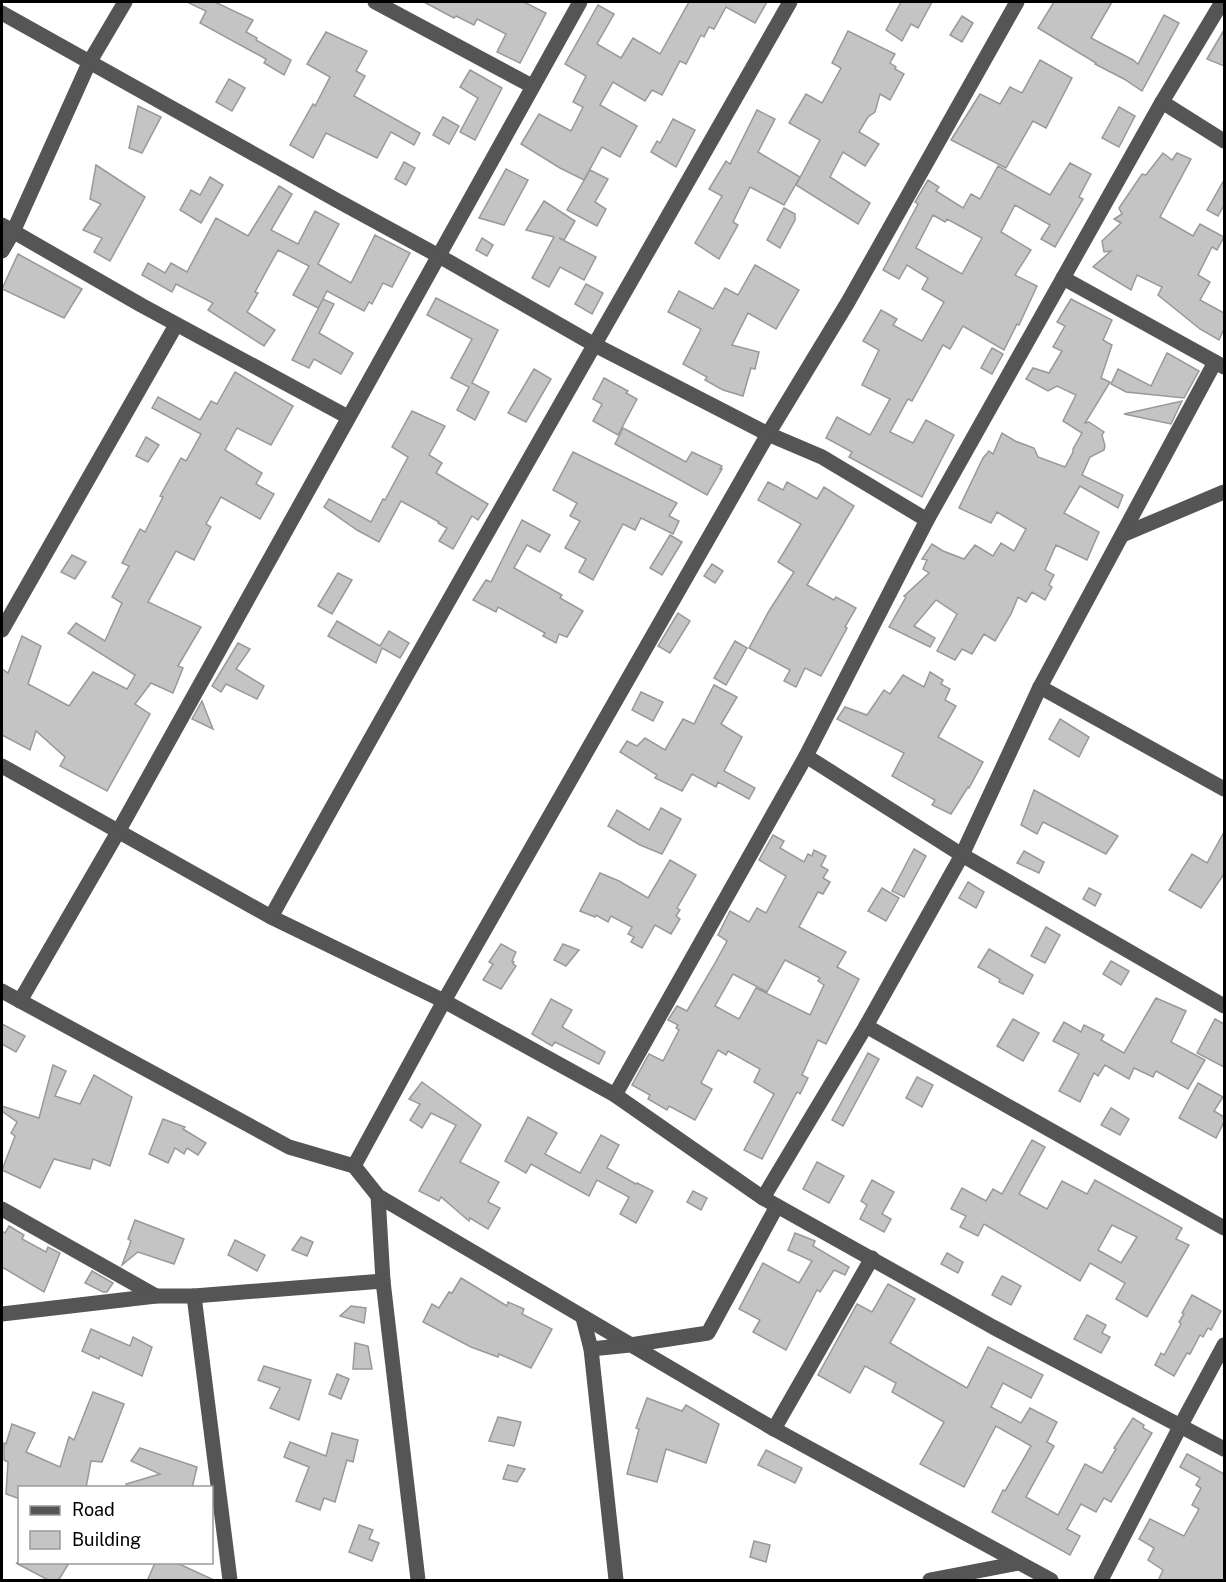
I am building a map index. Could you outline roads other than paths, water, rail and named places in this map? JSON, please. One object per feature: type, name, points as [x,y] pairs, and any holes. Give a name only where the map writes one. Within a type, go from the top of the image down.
[{"type":"street","points":[[2,251],[7,228],[89,63],[124,2]]},
{"type":"street","points":[[375,2],[532,86]]},
{"type":"street","points":[[20,1001],[118,832],[580,2]]},
{"type":"street","points":[[272,917],[593,344],[790,2]]},
{"type":"street","points":[[354,1166],[444,1001],[768,434],[848,302],[1017,2]]},
{"type":"street","points":[[615,1095],[806,756],[927,520],[1162,102],[1222,2]]},
{"type":"street","points":[[2,13],[593,344],[768,434],[822,457],[927,520]]},
{"type":"street","points":[[1162,102],[1224,141]]},
{"type":"street","points":[[7,228],[176,325],[348,417]]},
{"type":"street","points":[[763,1198],[866,1026],[962,855],[1040,687],[1122,535],[1220,365],[1063,278]]},
{"type":"street","points":[[2,630],[176,325]]},
{"type":"street","points":[[1122,535],[1224,492]]},
{"type":"street","points":[[1040,687],[1073,703],[1224,789]]},
{"type":"street","points":[[806,756],[962,855],[1224,1006]]},
{"type":"street","points":[[2,766],[272,917],[444,1001],[615,1095],[763,1198],[993,1327],[1224,1449]]},
{"type":"street","points":[[2,991],[289,1148],[354,1166],[378,1196],[774,1429],[1051,1581]]},
{"type":"street","points":[[866,1026],[1224,1228]]},
{"type":"street","points":[[378,1196],[383,1281],[418,1581]]},
{"type":"street","points":[[591,1349],[708,1333],[777,1206]]},
{"type":"street","points":[[2,1209],[156,1296]]},
{"type":"street","points":[[774,1429],[872,1258]]},
{"type":"street","points":[[2,1314],[156,1296],[194,1296],[383,1281]]},
{"type":"street","points":[[194,1296],[230,1581]]},
{"type":"street","points":[[583,1318],[591,1349],[616,1581]]},
{"type":"street","points":[[1101,1581],[1224,1345]]},
{"type":"street","points":[[930,1581],[1019,1563]]}]
